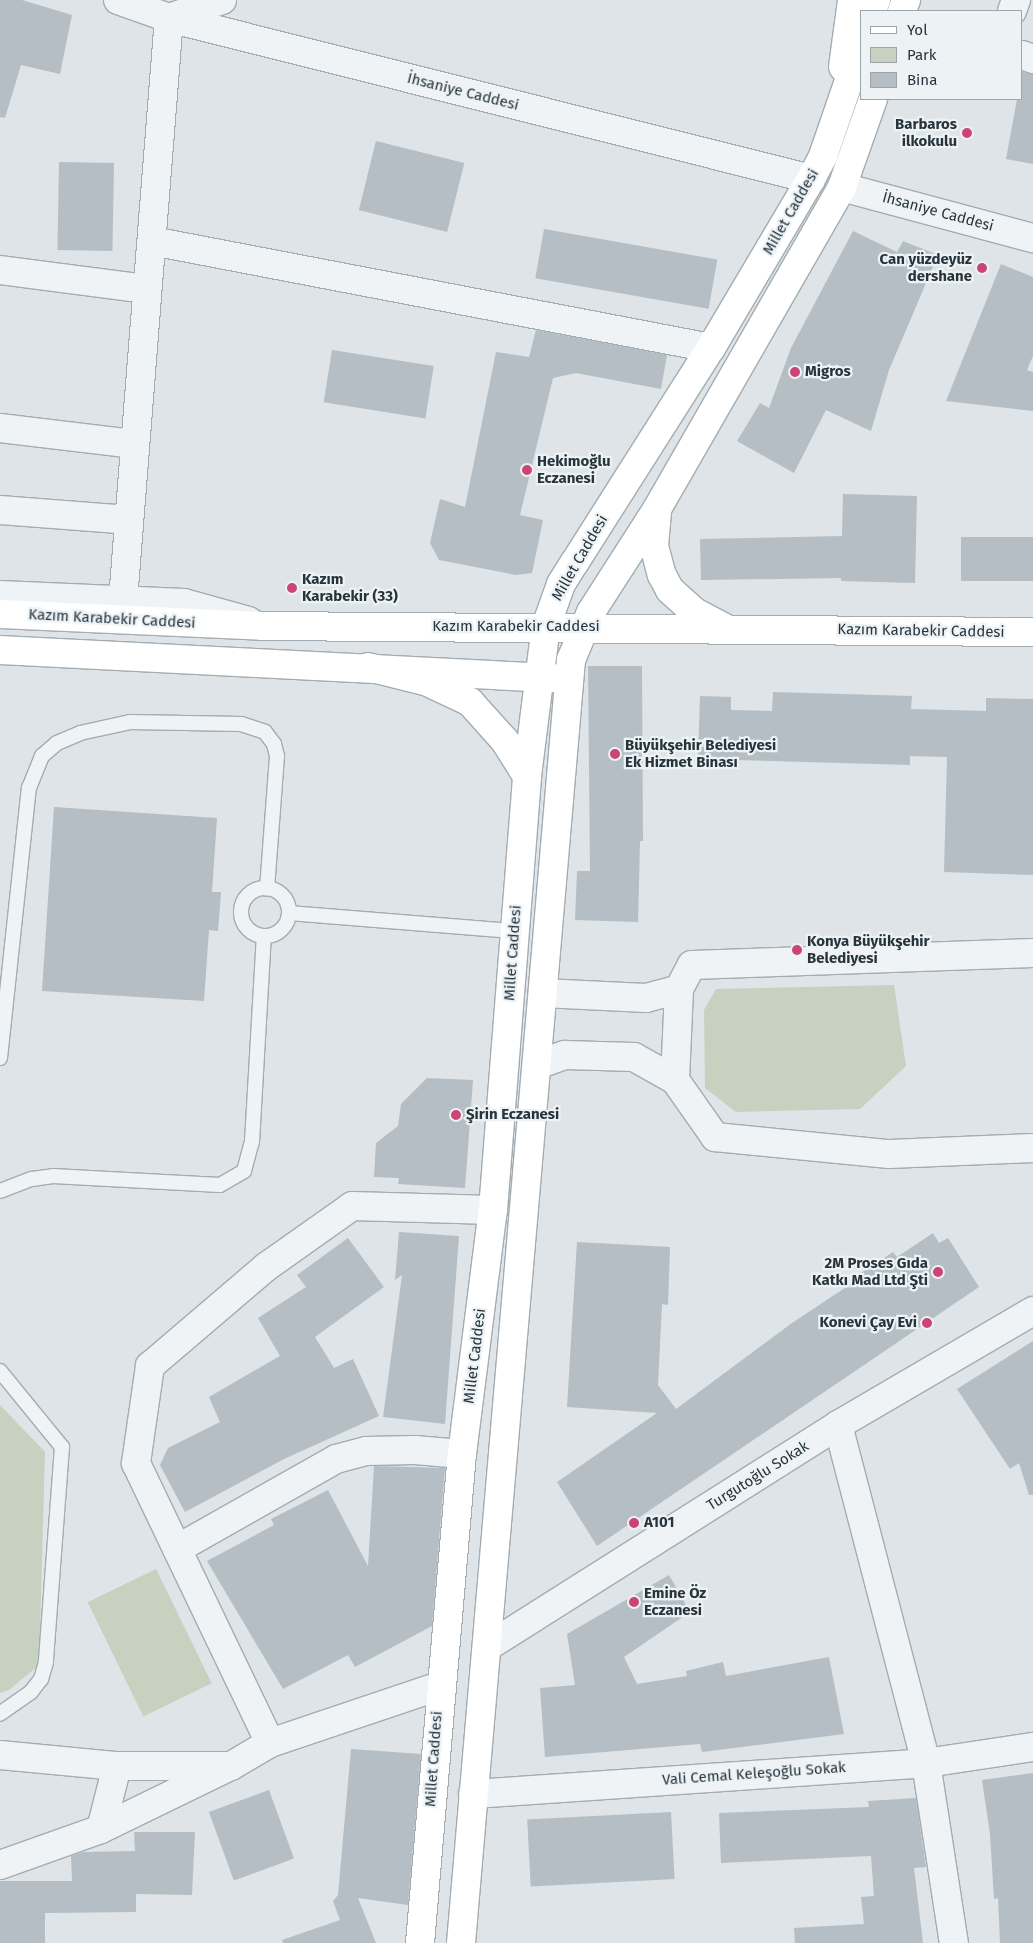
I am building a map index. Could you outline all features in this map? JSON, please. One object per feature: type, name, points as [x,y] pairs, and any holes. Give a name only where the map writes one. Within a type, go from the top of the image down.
[{"type":"main road","points":[[837,116],[857,3]]},
{"type":"main road","name":"Millet Caddesi","points":[[420,1943],[439,1686],[462,1454],[493,1210],[527,776],[538,676],[546,626],[561,584],[574,562],[711,348],[811,179],[837,116],[860,49]]},
{"type":"main road","name":"Millet Caddesi","points":[[461,1943],[537,1065],[568,679],[583,627],[657,509],[842,187],[873,100]]},
{"type":"main road","points":[[657,509],[654,546],[662,575],[670,590],[693,611],[727,628]]},
{"type":"main road","name":"Kazım Karabekir Caddesi","points":[[0,614],[262,626],[546,626],[1033,632]]},
{"type":"main road","points":[[0,650],[368,667],[568,679]]},
{"type":"main road","points":[[368,667],[428,682],[470,702],[505,741],[527,776]]},
{"type":"street","name":"İhsaniye Caddesi","points":[[118,0],[169,18],[811,179]]},
{"type":"street","points":[[122,600],[169,18],[222,0]]},
{"type":"street","name":"İhsaniye Caddesi","points":[[842,187],[1033,238]]},
{"type":"street","points":[[152,241],[711,348]]},
{"type":"street","points":[[0,270],[147,290]]},
{"type":"street","points":[[0,428],[135,444]]},
{"type":"street","points":[[0,510],[129,520]]},
{"type":"street","points":[[0,595],[184,603],[262,626]]},
{"type":"street","points":[[675,1080],[679,989],[692,964],[1033,953]]},
{"type":"street","points":[[543,993],[646,998],[679,989]]},
{"type":"street","points":[[537,1065],[565,1055],[634,1057],[675,1080],[715,1137],[889,1154],[1033,1148]]},
{"type":"street","points":[[270,1743],[136,1463],[150,1366],[266,1267],[352,1206],[493,1210]]},
{"type":"street","name":"Turgutoğlu Sokak","points":[[487,1647],[838,1425],[1033,1311]]},
{"type":"street","points":[[838,1425],[926,1762],[954,1943]]},
{"type":"street","points":[[177,1549],[336,1459],[366,1451],[415,1450],[462,1454]]},
{"type":"street","points":[[0,1865],[102,1829],[231,1766],[270,1743],[439,1686]]},
{"type":"street","name":"Vali Cemal Keleşoğlu Sokak","points":[[473,1794],[926,1762],[1033,1747]]},
{"type":"street","points":[[0,1755],[117,1766],[231,1766]]},
{"type":"street","points":[[102,1829],[117,1766]]},
{"type":"lane","points":[[0,1058],[29,788],[42,756],[58,743],[80,733],[130,722],[241,724],[265,732],[274,744],[277,756],[267,889]]},
{"type":"lane","points":[[267,889],[280,894],[289,913],[278,932],[264,936],[245,926],[241,911],[252,892],[267,889]]},
{"type":"lane","points":[[289,913],[515,931]]},
{"type":"lane","points":[[0,1191],[32,1179],[53,1176],[220,1185],[244,1170],[252,1142],[264,936]]},
{"type":"lane","points":[[0,1371],[62,1446],[46,1662],[41,1679],[31,1692],[0,1714]]},
{"type":"green space","points":[[894,985],[906,1066],[860,1109],[736,1112],[705,1088],[704,1010],[716,989]]},
{"type":"green space","points":[[0,1405],[45,1452],[39,1665],[9,1690],[0,1693]]},
{"type":"green space","points":[[156,1569],[212,1683],[143,1716],[88,1602]]},
{"type":"building","points":[[0,0],[22,0],[72,15],[60,74],[21,65],[5,118],[0,117]]},
{"type":"building","points":[[1023,72],[1033,74],[1033,164],[1006,159],[1017,100],[1023,100]]},
{"type":"building","points":[[376,141],[464,163],[447,232],[359,210]]},
{"type":"building","points":[[59,162],[114,163],[112,251],[57,250]]},
{"type":"building","points":[[544,229],[717,260],[709,309],[535,278]]},
{"type":"building","points":[[853,231],[897,252],[903,241],[938,255],[889,370],[871,431],[826,410],[794,473],[737,441],[760,403],[769,408],[791,348]]},
{"type":"building","points":[[1001,264],[1033,277],[1033,356],[1027,370],[1033,372],[1033,411],[946,401]]},
{"type":"building","points":[[536,330],[667,355],[661,389],[576,373],[553,378],[520,515],[543,520],[532,573],[516,575],[439,560],[430,543],[440,499],[465,507],[496,352],[529,357]]},
{"type":"building","points":[[332,350],[434,366],[425,418],[324,402]]},
{"type":"building","points":[[843,494],[917,496],[915,583],[841,581],[841,578],[701,580],[700,539],[842,536]]},
{"type":"building","points":[[961,537],[1033,537],[1033,581],[961,581]]},
{"type":"building","name":"Büyükşehir Belediyesi Ek Hizmet Binası","points":[[588,666],[642,666],[643,841],[640,841],[638,922],[575,920],[577,871],[590,871]]},
{"type":"building","points":[[773,692],[912,696],[911,709],[986,711],[986,698],[1033,699],[1033,875],[944,872],[947,757],[910,756],[910,765],[698,759],[700,696],[731,697],[731,710],[772,711]]},
{"type":"building","points":[[54,807],[217,818],[212,892],[221,892],[218,931],[209,930],[204,1001],[42,991]]},
{"type":"building","points":[[427,1078],[473,1080],[465,1188],[398,1184],[399,1178],[374,1177],[376,1143],[398,1126],[401,1104]]},
{"type":"building","points":[[399,1232],[459,1236],[445,1424],[383,1417],[402,1275],[395,1280]]},
{"type":"building","points":[[933,1233],[939,1243],[948,1238],[979,1287],[597,1546],[557,1482],[657,1413],[567,1407],[577,1242],[670,1247],[668,1305],[662,1304],[658,1385],[676,1409],[792,1323],[860,1278],[858,1275],[893,1252],[897,1257]]},
{"type":"building","points":[[348,1238],[384,1287],[315,1337],[334,1368],[353,1359],[379,1416],[284,1459],[185,1512],[160,1465],[168,1448],[220,1422],[209,1397],[280,1356],[258,1318],[306,1287],[297,1275]]},
{"type":"building","points":[[1033,1341],[1033,1495],[1029,1495],[1019,1463],[1010,1469],[957,1389]]},
{"type":"building","points":[[374,1466],[445,1468],[432,1626],[355,1667],[348,1655],[283,1689],[207,1561],[274,1525],[271,1519],[328,1490],[368,1566]]},
{"type":"building","points":[[669,1575],[690,1612],[624,1657],[637,1684],[687,1676],[686,1671],[723,1662],[726,1676],[829,1657],[844,1734],[702,1752],[700,1744],[545,1757],[540,1688],[575,1685],[567,1634]]},
{"type":"building","points":[[351,1749],[421,1754],[408,1905],[358,1898],[376,1943],[283,1943],[282,1940],[340,1920],[333,1901],[338,1895]]},
{"type":"building","points":[[1033,1773],[1033,1943],[1000,1943],[998,1898],[994,1899],[990,1834],[982,1780]]},
{"type":"building","points":[[269,1790],[294,1859],[234,1880],[209,1812]]},
{"type":"building","points":[[916,1798],[926,1867],[914,1868],[923,1943],[795,1943],[794,1928],[864,1924],[861,1897],[874,1896],[871,1856],[721,1863],[719,1813],[869,1807],[868,1801]]},
{"type":"building","points":[[671,1812],[675,1879],[531,1886],[527,1820]]},
{"type":"building","points":[[134,1832],[195,1832],[192,1895],[136,1894],[136,1912],[45,1913],[45,1943],[0,1943],[0,1881],[72,1881],[71,1856],[84,1852],[135,1851]]},
{"type":"place","name":"Barbaros ilkokulu","points":[[967,133]]},
{"type":"place","name":"Can yüzdeyüz dershane","points":[[982,268]]},
{"type":"place","name":"Migros","points":[[795,372]]},
{"type":"place","name":"Hekimoğlu Eczanesi","points":[[527,470]]},
{"type":"place","name":"Kazım Karabekir (33)","points":[[292,588]]},
{"type":"place","name":"Büyükşehir Belediyesi Ek Hizmet Binası","points":[[615,754]]},
{"type":"place","name":"Konya Büyükşehir Belediyesi","points":[[797,950]]},
{"type":"place","name":"Şirin Eczanesi","points":[[456,1115]]},
{"type":"place","name":"2M Proses Gıda Katkı Mad Ltd Şti","points":[[938,1272]]},
{"type":"place","name":"Konevi Çay Evi","points":[[927,1323]]},
{"type":"place","name":"A101","points":[[634,1523]]},
{"type":"place","name":"Emine Öz Eczanesi","points":[[634,1602]]}]
